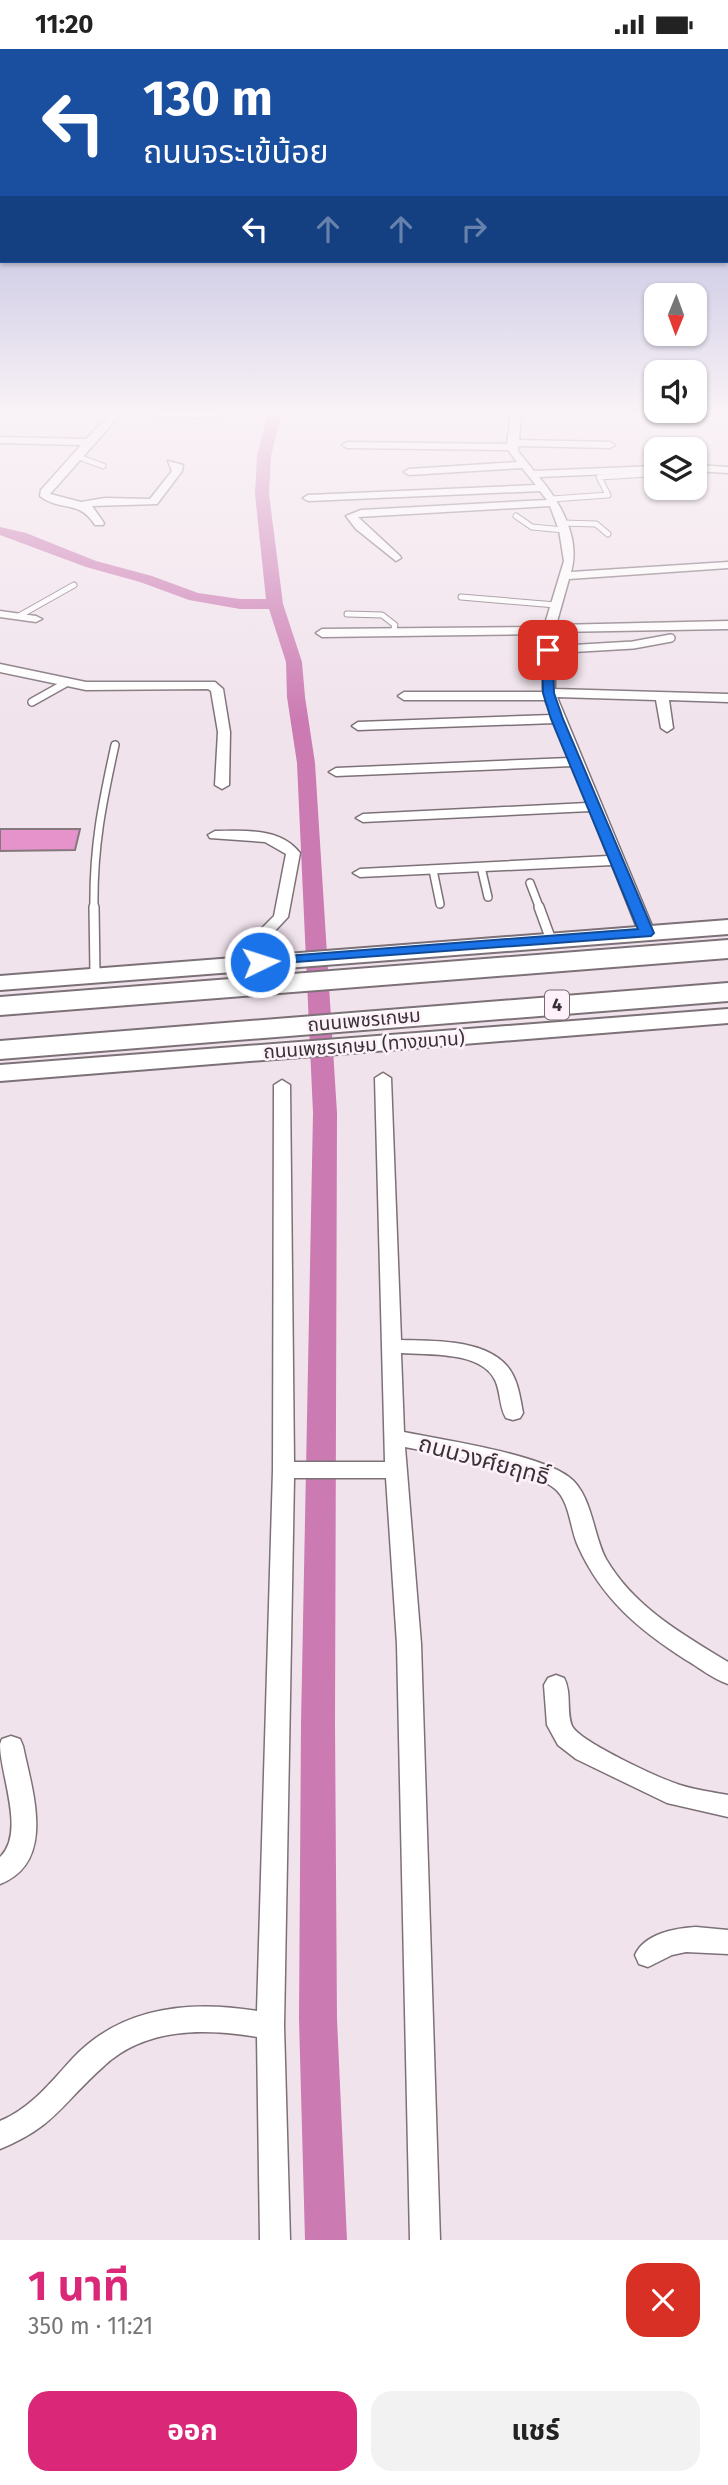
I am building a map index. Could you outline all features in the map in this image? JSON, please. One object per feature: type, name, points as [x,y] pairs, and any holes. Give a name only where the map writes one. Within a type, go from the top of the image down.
[{"type":"highway","name":"4","points":[[0,1006],[270,969],[728,949]]},
{"type":"highway","name":"ถนนเพชรเกษม","points":[[0,1050],[291,1039],[387,1031],[728,992]]},
{"type":"main road","name":"4","points":[[376,964],[551,940],[728,927]]},
{"type":"main road","name":"4","points":[[10,983],[95,974],[270,969]]},
{"type":"main road","name":"ถนนเพชรเกษม (ทางขนาน)","points":[[387,1031],[728,1016]]},
{"type":"main road","name":"ถนนเพชรเกษม (ทางขนาน)","points":[[0,1073],[291,1039]]},
{"type":"street","points":[[96,517],[99,523]]},
{"type":"street","points":[[352,517],[396,558]]},
{"type":"street","points":[[559,517],[569,550],[548,629],[549,695],[647,933]]},
{"type":"street","points":[[564,576],[728,565]]},
{"type":"street","points":[[0,614],[36,619]]},
{"type":"street","points":[[322,633],[728,625]]},
{"type":"street","points":[[0,668],[66,683],[105,687],[211,685],[217,689],[224,732],[222,785]]},
{"type":"street","points":[[404,696],[728,698]]},
{"type":"street","points":[[662,696],[667,728]]},
{"type":"street","points":[[358,726],[557,719]]},
{"type":"street","points":[[336,772],[575,762]]},
{"type":"street","points":[[363,818],[596,807]]},
{"type":"street","points":[[215,835],[264,838],[278,842],[293,853],[281,917],[266,932],[270,969]]},
{"type":"street","points":[[360,873],[618,860]]},
{"type":"street","points":[[383,1078],[394,1437],[409,1658],[425,2240]]},
{"type":"street","points":[[275,2240],[270,2026],[294,1470],[280,1213],[282,1085]]},
{"type":"street","points":[[391,1346],[470,1354],[491,1362],[506,1383],[513,1413]]},
{"type":"street","name":"ถนนวงศ์ยฤทธิ์","points":[[394,1437],[540,1471],[564,1483],[572,1496],[585,1538],[600,1569],[620,1597],[650,1622],[728,1674]]},
{"type":"street","points":[[294,1470],[396,1470]]},
{"type":"street","points":[[556,1685],[559,1725],[567,1738],[585,1752],[676,1795],[728,1806]]},
{"type":"street","points":[[0,1872],[20,1853],[24,1843],[22,1811],[11,1746]]},
{"type":"street","points":[[648,1955],[660,1945],[676,1940],[728,1942]]},
{"type":"street","points":[[0,2135],[15,2130],[35,2117],[108,2044],[145,2026],[203,2018],[228,2018],[270,2026]]},
{"type":"lane","points":[[517,517],[533,529],[596,524],[608,534]]},
{"type":"lane","points":[[19,617],[74,585]]},
{"type":"lane","points":[[461,597],[556,605]]},
{"type":"lane","points":[[347,614],[382,615],[395,625],[393,632]]},
{"type":"lane","points":[[548,650],[633,645],[671,638]]},
{"type":"lane","points":[[32,702],[66,683]]},
{"type":"lane","points":[[95,974],[93,862],[99,818],[115,745]]},
{"type":"lane","points":[[481,867],[488,897]]},
{"type":"lane","points":[[433,870],[440,904]]},
{"type":"lane","points":[[530,884],[551,940]]},
{"type":"building","points":[[0,829],[80,829],[75,850],[0,851]]},
{"type":"waterway","points":[[265,517],[275,604]]},
{"type":"waterway","points":[[0,531],[195,597],[240,604],[275,604]]},
{"type":"waterway","points":[[275,604],[294,662],[296,697],[306,763],[325,1113],[318,1724],[318,2019],[326,2240]]},
{"type":"route","points":[[260,962],[647,933],[557,719],[549,693],[548,650]]}]
